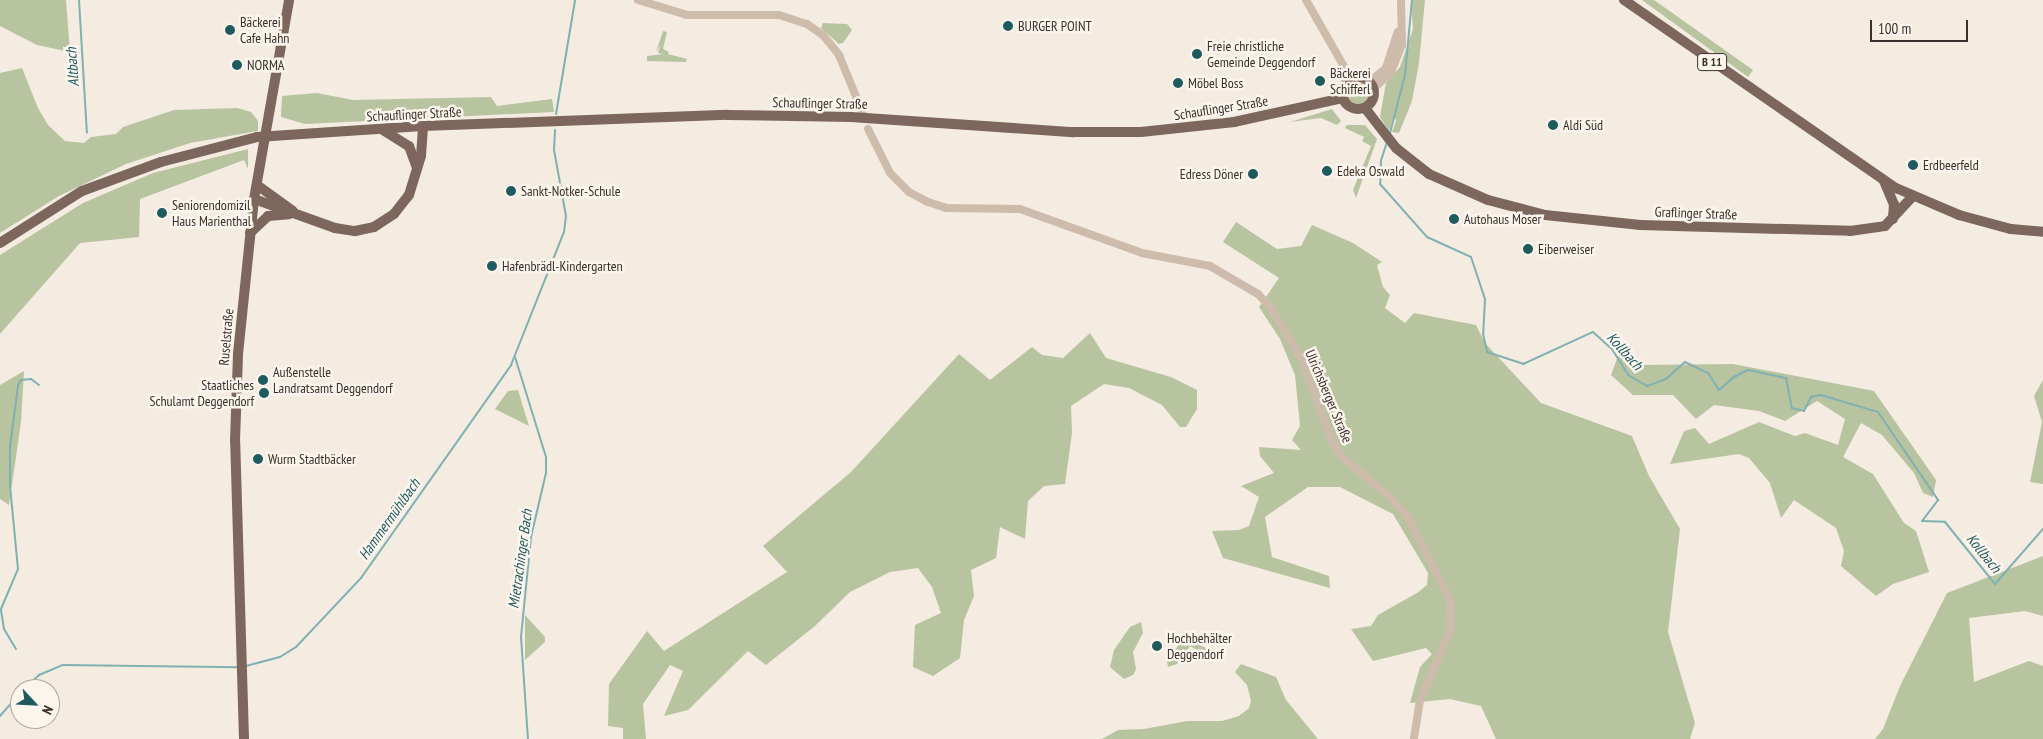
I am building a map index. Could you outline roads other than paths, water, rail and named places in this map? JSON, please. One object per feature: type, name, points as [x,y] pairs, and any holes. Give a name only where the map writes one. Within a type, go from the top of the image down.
[{"type":"main road","name":"Ruselstraße","points":[[244,739],[244,655],[235,398],[254,199],[289,0]]},
{"type":"main road","name":"B 11","points":[[1624,0],[1883,179],[1912,196],[1991,224],[2043,232]]},
{"type":"main road","points":[[1362,78],[1371,85],[1372,100],[1365,108],[1352,108],[1342,98],[1343,87],[1351,79],[1362,78]]},
{"type":"main road","name":"Schauflinger Straße","points":[[0,243],[82,191],[160,162],[235,141],[411,126],[727,115],[861,118],[1074,132],[1141,132],[1236,122],[1342,98]]},
{"type":"main road","name":"Graflinger Straße","points":[[1365,108],[1384,134],[1414,164],[1469,194],[1504,206],[1570,219],[1649,226],[1874,230],[1893,220],[1912,196]]},
{"type":"main road","points":[[411,126],[413,153],[417,168]]},
{"type":"main road","points":[[254,199],[335,228],[355,231],[374,227],[403,205],[421,156],[423,126]]},
{"type":"main road","points":[[380,129],[405,142],[413,153]]},
{"type":"main road","points":[[1883,179],[1894,204],[1893,220]]},
{"type":"main road","points":[[256,185],[298,215]]},
{"type":"main road","points":[[250,233],[268,216],[298,215]]},
{"type":"street","points":[[638,0],[687,15],[779,15],[807,24],[823,35],[839,55],[862,111]]},
{"type":"street","points":[[1306,0],[1351,79]]},
{"type":"street","points":[[1371,85],[1386,68],[1396,47],[1397,0]]},
{"type":"street","points":[[1371,85],[1391,72],[1402,45],[1401,0]]},
{"type":"street","name":"Ulrichsberger Straße","points":[[868,129],[890,173],[909,192],[928,202],[946,208],[1020,209],[1142,253],[1210,266],[1258,294],[1272,308],[1301,358],[1332,442],[1345,460],[1389,496],[1407,516],[1450,599],[1451,628],[1420,700],[1414,739]]},
{"type":"waterway","name":"Altbach","points":[[79,0],[87,133]]},
{"type":"waterway","name":"Hammermühlbach","points":[[556,114],[575,0]]},
{"type":"waterway","name":"Kollbach","points":[[1390,133],[1405,75],[1412,0]]},
{"type":"waterway","name":"Hammermühlbach","points":[[246,666],[280,657],[296,647],[361,578],[511,365],[564,232],[566,216],[554,150],[555,130]]},
{"type":"waterway","name":"Kollbach","points":[[1387,142],[1381,161],[1380,184],[1427,237],[1471,257],[1485,299],[1483,334],[1487,352],[1523,364],[1593,332],[1612,349],[1628,375],[1647,386],[1666,379],[1685,362],[1708,373],[1719,390],[1734,377],[1748,370],[1786,378],[1792,408],[1804,411],[1811,397],[1821,395],[1878,412],[1938,500],[1922,521],[1945,522],[1995,584],[2043,529]]},
{"type":"waterway","name":"Mietrachinger Bach","points":[[515,357],[546,457],[546,473],[531,537],[521,637],[528,739]]},
{"type":"waterway","name":"Altbach","points":[[16,649],[4,629],[1,609],[18,569],[10,486],[10,447],[18,385],[21,380],[31,379],[39,385]]},
{"type":"waterway","name":"Hammermühlbach","points":[[35,679],[39,675],[63,665],[239,667]]},
{"type":"waterway","name":"Hammermühlbach","points":[[0,716],[10,704]]},
{"type":"place","name":"BURGER POINT","points":[[1008,26]]},
{"type":"place","name":"Bäckerei Cafe Hahn","points":[[230,30]]},
{"type":"place","name":"Freie christliche Gemeinde Deggendorf","points":[[1197,54]]},
{"type":"place","name":"NORMA","points":[[237,65]]},
{"type":"place","name":"Bäckerei Schifferl","points":[[1320,81]]},
{"type":"place","name":"Möbel Boss","points":[[1178,83]]},
{"type":"place","name":"Aldi Süd","points":[[1553,125]]},
{"type":"place","name":"Erdbeerfeld","points":[[1913,165]]},
{"type":"place","name":"Edeka Oswald","points":[[1327,171]]},
{"type":"place","name":"Edress Döner","points":[[1253,174]]},
{"type":"place","name":"Sankt-Notker-Schule","points":[[511,191]]},
{"type":"place","name":"Seniorendomizil Haus Marienthal","points":[[162,213]]},
{"type":"place","name":"Autohaus Moser","points":[[1454,219]]},
{"type":"place","name":"Eiberweiser","points":[[1528,249]]},
{"type":"place","name":"Hafenbrädl-Kindergarten","points":[[492,266]]},
{"type":"place","name":"Außenstelle Landratsamt Deggendorf","points":[[263,380]]},
{"type":"place","name":"Staatliches Schulamt Deggendorf","points":[[264,393]]},
{"type":"place","name":"Wurm Stadtbäcker","points":[[258,459]]},
{"type":"place","name":"Hochbehälter Deggendorf","points":[[1157,646]]}]
